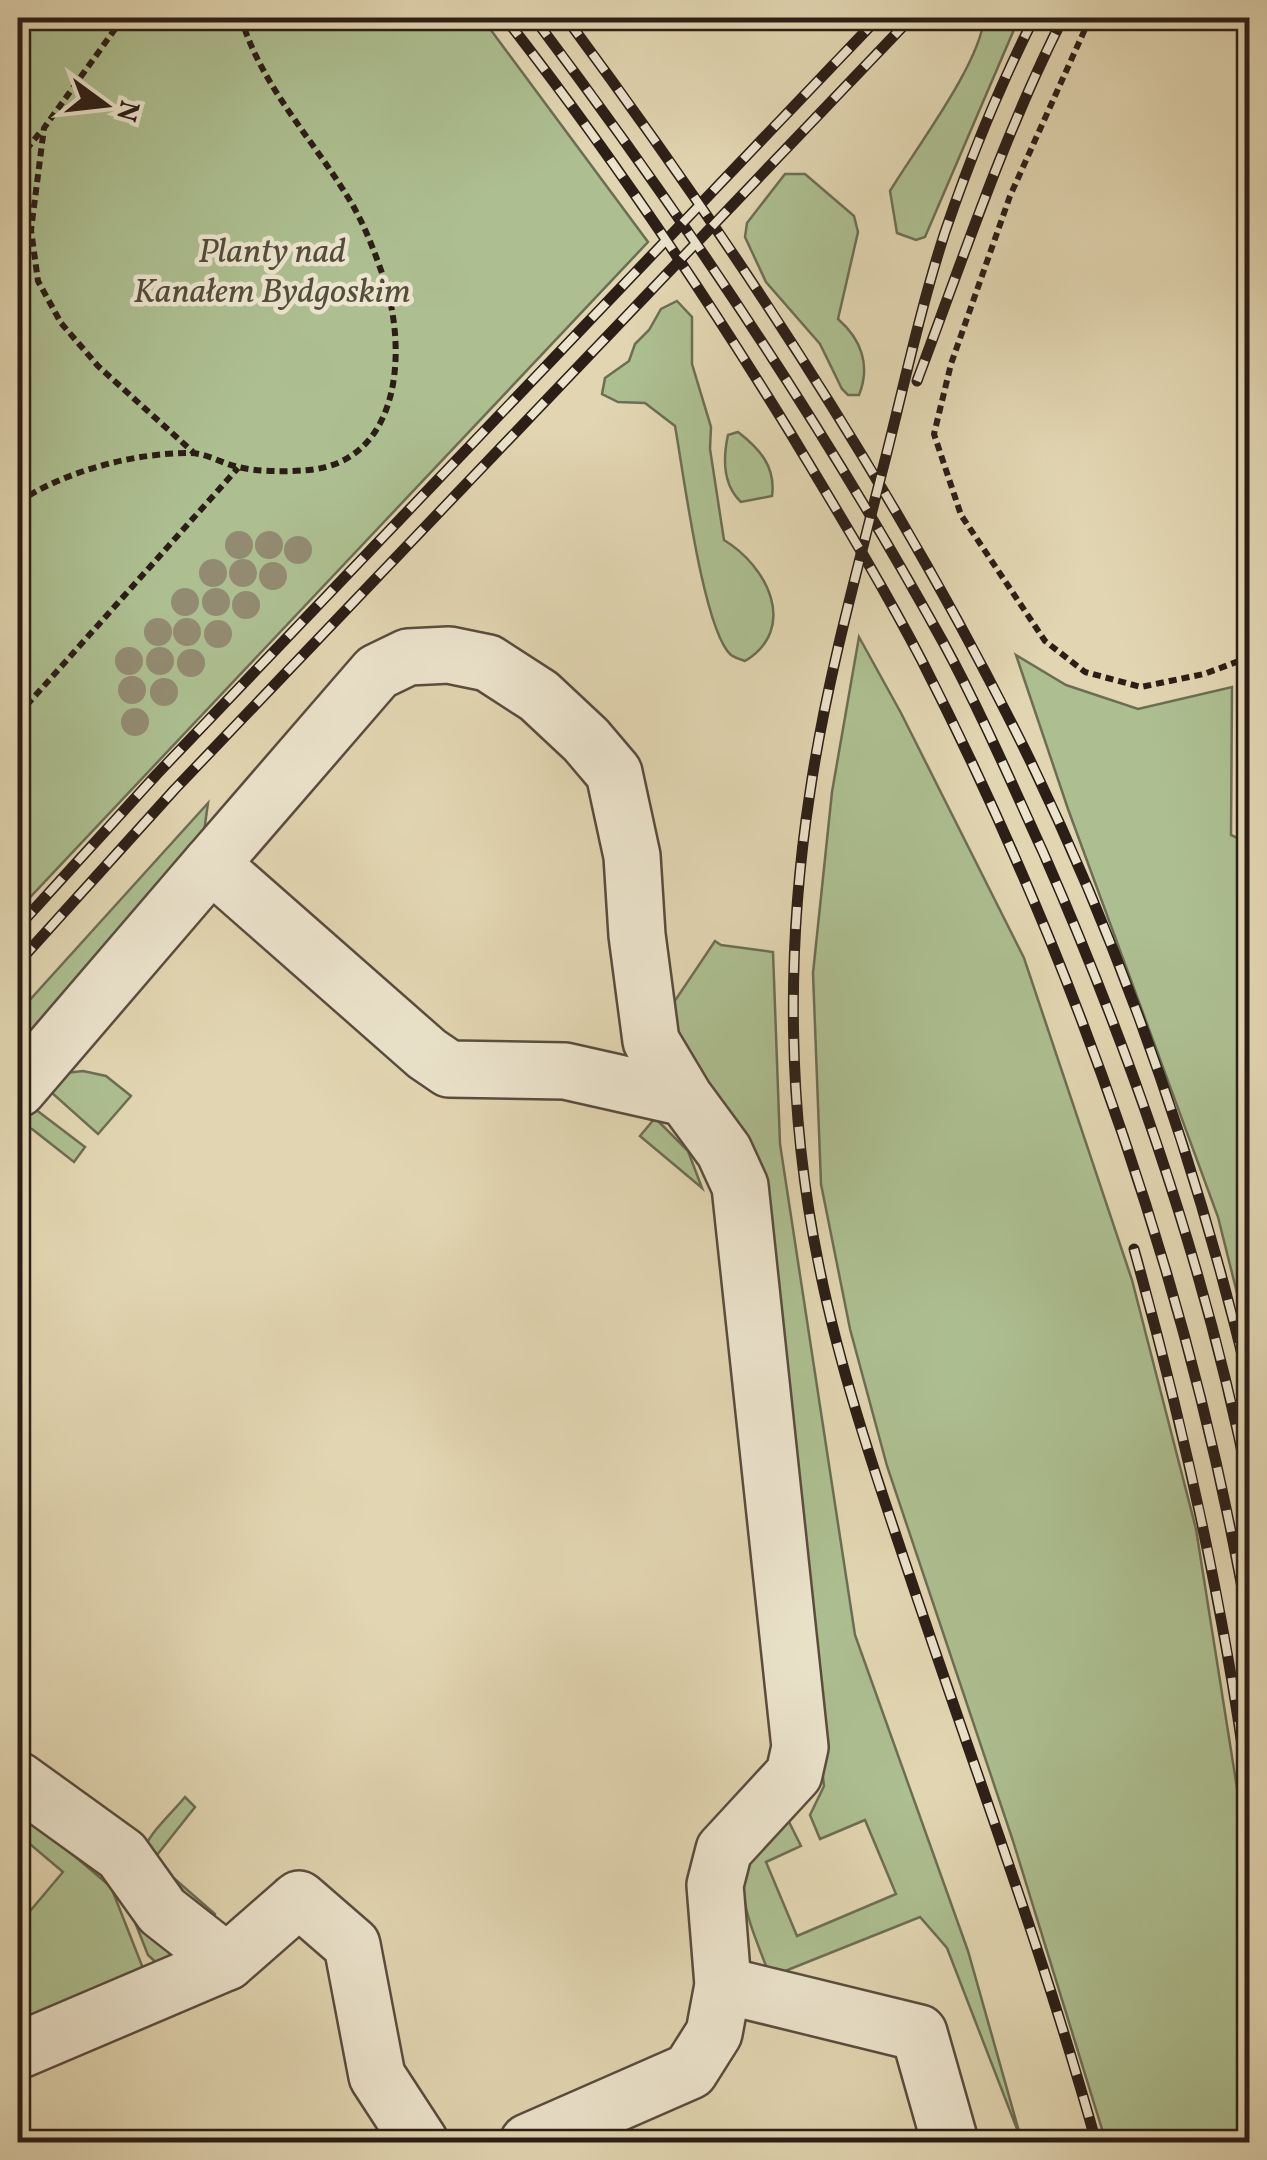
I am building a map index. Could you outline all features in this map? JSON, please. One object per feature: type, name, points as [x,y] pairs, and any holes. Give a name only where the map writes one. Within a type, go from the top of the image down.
[{"type":"lane","points":[[18,1090],[378,672],[408,657],[448,655],[488,664],[539,696],[614,773],[632,856],[651,1041],[685,1098],[724,1151],[740,1186],[800,1747],[794,1774],[724,1850],[714,1885],[723,1985],[714,2032],[690,2071],[528,2142]]},
{"type":"lane","points":[[211,864],[449,1069],[565,1070],[685,1098]]},
{"type":"lane","points":[[18,1780],[122,1855],[162,1911],[227,1962]]},
{"type":"lane","points":[[18,2052],[227,1962],[299,1899],[352,1945],[377,2076],[420,2142]]},
{"type":"lane","points":[[723,1985],[918,2034],[950,2142]]},
{"type":"path","points":[[18,160],[124,18]]},
{"type":"path","points":[[44,128],[31,230],[38,282],[61,323],[98,366],[194,453],[238,468],[312,470],[364,448],[381,426],[393,390],[398,340],[385,283],[351,201],[279,100],[240,18]]},
{"type":"path","points":[[1090,18],[1010,196],[951,364],[934,434],[961,515],[1044,641],[1085,672],[1141,687],[1204,674],[1250,658]]},
{"type":"path","points":[[18,502],[92,468],[194,453]]},
{"type":"path","points":[[18,715],[238,468]]},
{"type":"green space","name":"Planty nad Kanałem Bydgoskim","points":[[18,18],[482,18],[648,242],[18,910]]},
{"type":"green space","points":[[984,18],[1019,18],[925,237],[916,240],[897,233],[890,191],[959,82],[980,37]]},
{"type":"green space","points":[[785,174],[805,174],[854,216],[858,232],[838,319],[853,335],[862,353],[864,373],[859,395],[848,395],[842,389],[820,344],[766,282],[745,237],[747,223]]},
{"type":"green space","points":[[677,301],[692,317],[692,364],[711,427],[710,449],[724,540],[753,565],[771,598],[771,632],[745,661],[731,655],[712,615],[675,426],[645,403],[618,402],[602,394],[605,378],[629,361],[635,344],[661,309]]},
{"type":"green space","points":[[738,432],[769,467],[772,496],[741,502],[731,488],[726,471],[726,444],[728,435]]},
{"type":"green space","points":[[859,637],[1024,958],[1132,1280],[1196,1529],[1243,1826],[1250,1911],[1249,2142],[1106,2142],[1013,1841],[887,1466],[850,1329],[821,1184],[813,973],[832,792]]},
{"type":"green space","points":[[1016,655],[1066,685],[1138,709],[1232,687],[1231,835],[1250,844],[1249,1341],[1218,1217],[1068,809]]},
{"type":"green space","points":[[208,803],[202,846],[18,1066],[18,1013]]},
{"type":"green space","points":[[715,941],[773,952],[780,1144],[855,1635],[968,1951],[1022,2142],[947,1948],[920,1917],[770,1977],[746,1906],[744,1870],[750,1853],[764,1835],[789,1822],[801,1846],[766,1862],[797,1936],[896,1894],[865,1820],[820,1839],[810,1815],[824,1786],[756,1200],[666,1014]]},
{"type":"green space","points":[[83,1071],[106,1076],[131,1096],[98,1134],[52,1093],[51,1084],[66,1073]]},
{"type":"green space","points":[[35,1109],[85,1147],[74,1162],[32,1129],[25,1128],[24,1113]]},
{"type":"green space","points":[[655,1118],[688,1151],[702,1188],[640,1136]]},
{"type":"green space","points":[[185,1797],[195,1807],[153,1860],[215,1914],[212,1920],[231,1936],[276,1881],[277,1893],[270,1914],[245,1938],[224,1948],[172,1902],[149,1872],[144,1858],[149,1840]]},
{"type":"green space","points":[[18,1808],[111,1887],[150,1986],[18,2040],[18,1912],[25,1917],[63,1872],[18,1834]]},
{"type":"green space","points":[[125,1897],[190,1963],[166,1972],[148,1955]]},
{"type":"railway","points":[[505,18],[618,170],[758,380],[891,604],[978,776],[1031,894],[1123,1135],[1196,1382],[1226,1507],[1250,1633]]},
{"type":"railway","points":[[534,18],[697,245],[800,401],[897,561],[970,694],[1076,929],[1137,1086],[1212,1327],[1250,1491]]},
{"type":"railway","points":[[566,18],[691,193],[812,375],[925,562],[1026,752],[1095,905],[1155,1063],[1207,1224],[1250,1387]]},
{"type":"railway","points":[[18,927],[157,774],[878,18]]},
{"type":"railway","points":[[18,963],[175,789],[911,18]]},
{"type":"railway","points":[[1034,18],[986,124],[945,232],[842,629],[824,710],[802,851],[794,1029],[808,1208],[837,1344],[884,1498],[1053,1999],[1096,2142]]},
{"type":"railway","points":[[917,381],[1003,152],[1063,18]]},
{"type":"railway","points":[[1134,1249],[1202,1524],[1229,1663],[1250,1803]]}]
